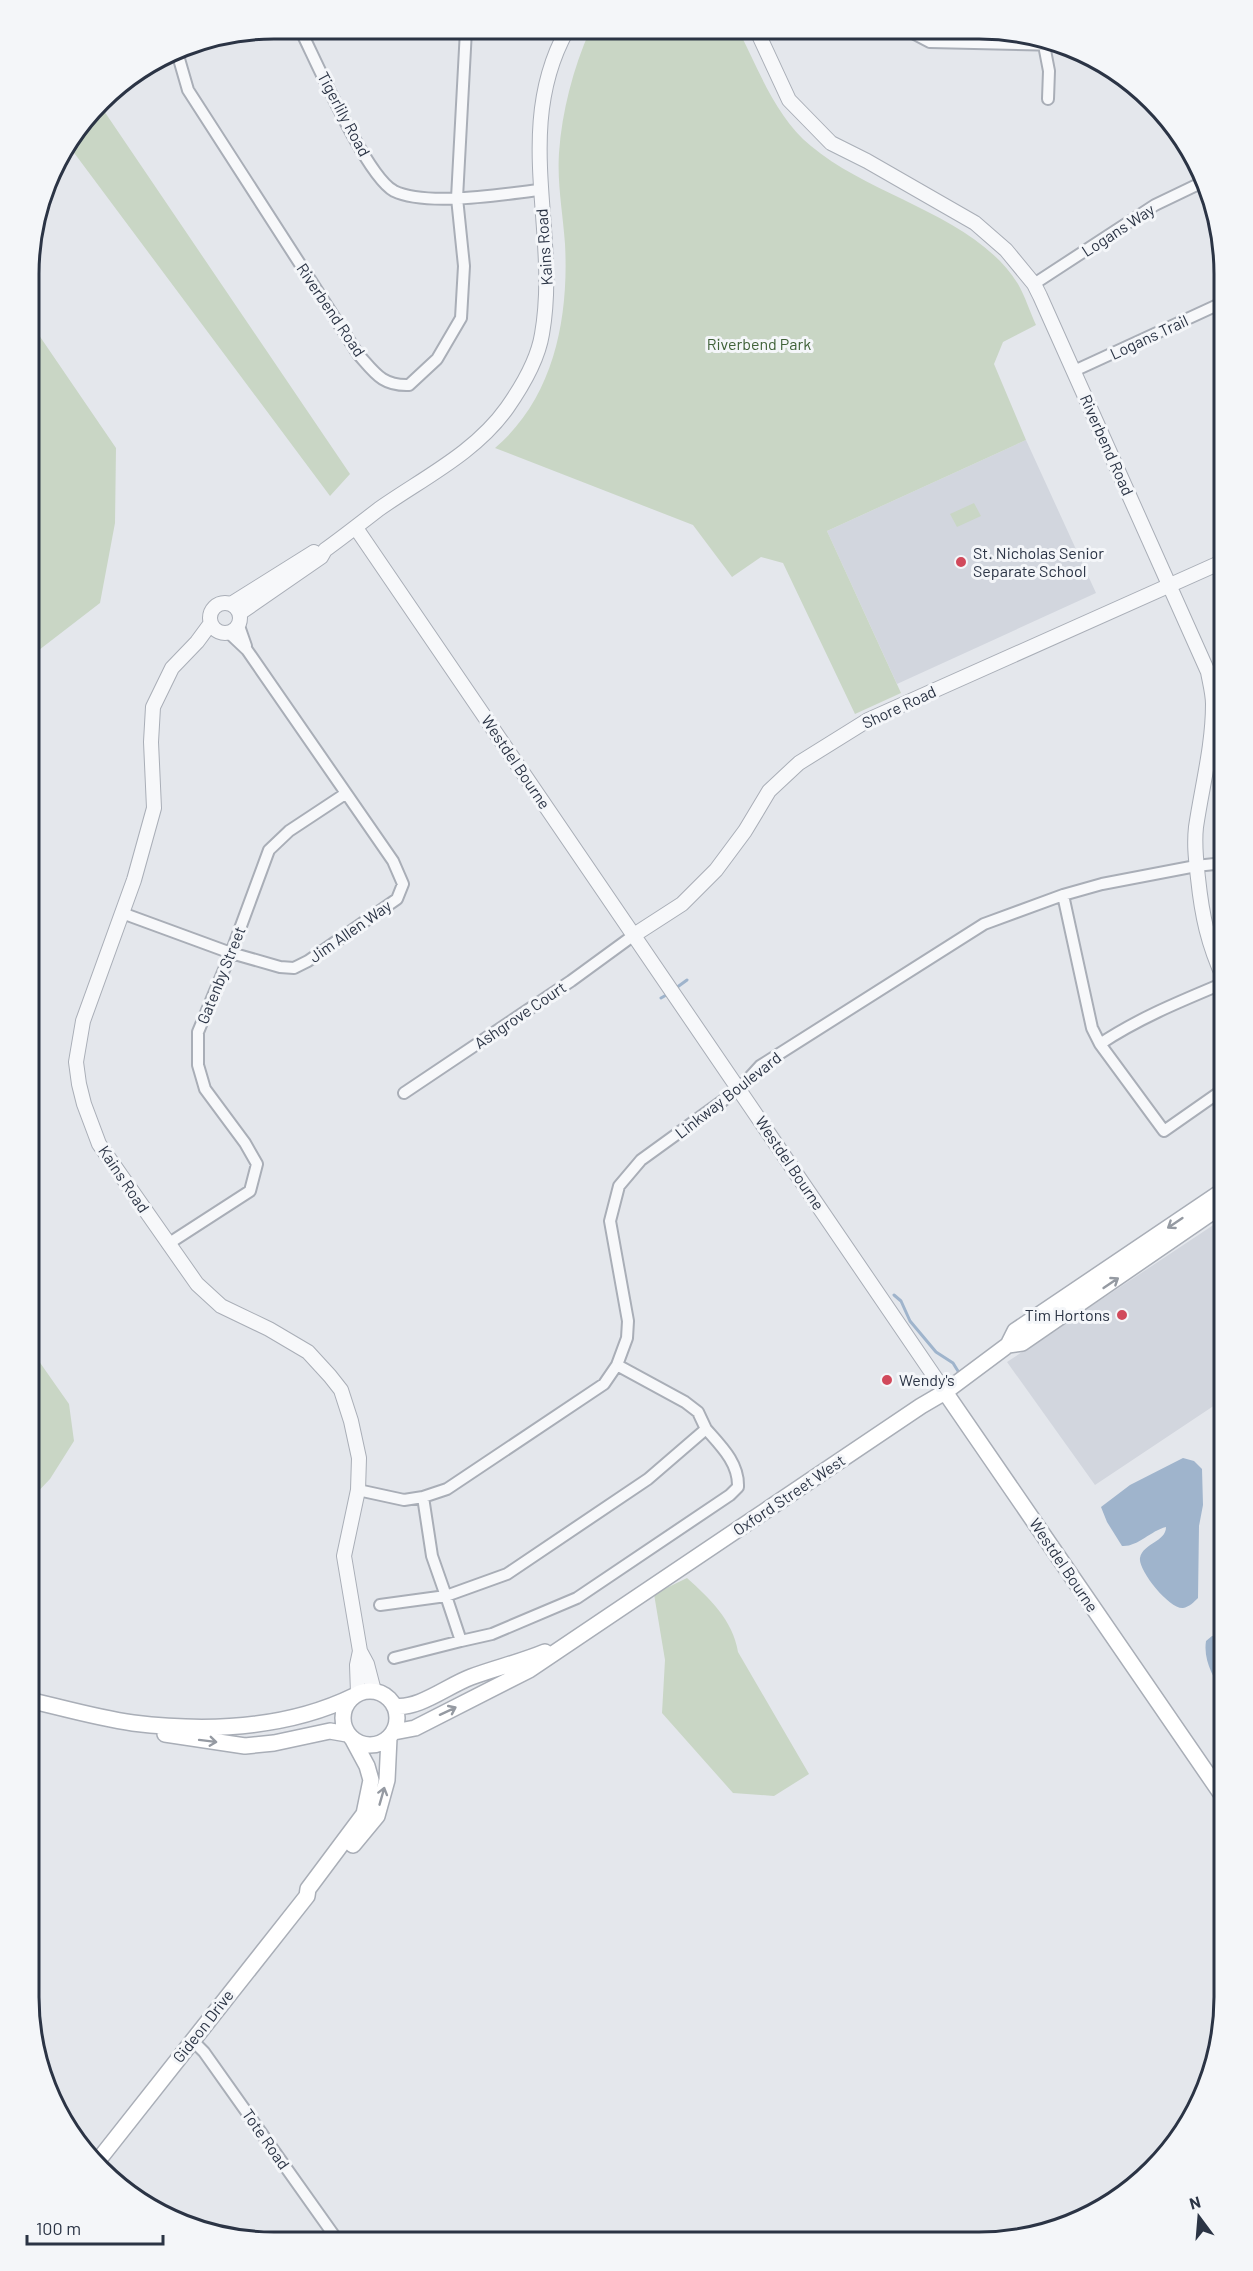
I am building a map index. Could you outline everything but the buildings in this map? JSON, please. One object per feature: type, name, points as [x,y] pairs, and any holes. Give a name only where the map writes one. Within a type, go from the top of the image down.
[{"type":"main road","name":"Oxford Street West","points":[[392,1735],[415,1728],[529,1670],[945,1392],[1008,1345],[1015,1331],[1214,1197]]},
{"type":"main road","name":"Oxford Street West","points":[[1008,1345],[1022,1343],[1214,1211]]},
{"type":"main road","name":"Westdel Bourne","points":[[945,1392],[1214,1783]]},
{"type":"main road","name":"Oxford Street West","points":[[394,1706],[411,1707],[471,1677],[509,1666],[567,1643]]},
{"type":"main road","points":[[350,1737],[343,1727],[342,1718],[348,1702],[362,1693]]},
{"type":"main road","points":[[39,1702],[131,1723],[185,1727],[259,1725],[323,1710],[362,1693],[386,1696],[397,1714],[392,1735],[383,1743],[368,1746],[330,1731],[274,1743],[245,1746],[153,1732],[131,1723]]},
{"type":"main road","name":"Gideon Drive","points":[[308,1889],[339,1861],[377,1816],[387,1780],[392,1735]]},
{"type":"main road","name":"Gideon Drive","points":[[101,2156],[306,1896],[308,1889],[364,1815],[370,1780],[367,1766],[350,1737]]},
{"type":"street","name":"Tigerlily Road","points":[[305,39],[362,152],[393,190],[415,197],[457,198],[540,190]]},
{"type":"street","name":"Riverbend Road","points":[[179,59],[188,90],[358,354],[382,380],[394,385],[409,385],[437,358],[461,318],[464,267],[457,198],[466,39]]},
{"type":"street","name":"Kains Road","points":[[362,1693],[367,1664],[360,1651],[344,1556],[358,1490],[359,1458],[351,1421],[340,1390],[309,1352],[269,1329],[221,1306],[197,1284],[99,1144],[84,1104],[76,1062],[83,1021],[138,869],[154,808],[151,742],[153,707],[172,668],[197,642],[228,622],[315,551],[325,550],[478,440],[507,408],[530,367],[542,337],[548,284],[540,190],[542,107],[551,70],[562,39]]},
{"type":"street","name":"Riverbend Road","points":[[760,39],[789,100],[831,143],[867,160],[975,223],[1006,250],[1034,284],[1204,663],[1213,702],[1211,740],[1196,829],[1196,866],[1199,903],[1214,958]]},
{"type":"street","points":[[924,39],[930,42],[1028,45]]},
{"type":"street","points":[[1044,48],[1048,71],[1048,99]]},
{"type":"street","name":"Logans Way","points":[[1034,284],[1155,205],[1196,185]]},
{"type":"street","name":"Logans Trail","points":[[1074,371],[1214,307]]},
{"type":"street","name":"Westdel Bourne","points":[[357,528],[945,1392]]},
{"type":"street","name":"Shore Road","points":[[634,935],[682,904],[716,870],[745,831],[769,791],[799,763],[868,720],[1214,566]]},
{"type":"street","name":"Jim Allen Way","points":[[122,913],[231,953],[280,967],[294,968],[308,961],[397,899],[403,884],[393,861],[228,622]]},
{"type":"street","name":"Gatenby Street","points":[[168,1244],[250,1191],[257,1164],[245,1143],[205,1089],[198,1065],[198,1032],[231,953],[269,850],[289,831],[345,794]]},
{"type":"street","name":"Linkway Boulevard","points":[[358,1490],[404,1500],[447,1490],[604,1384],[617,1365],[627,1338],[628,1321],[610,1221],[619,1186],[641,1160],[739,1089],[760,1066],[984,924],[1063,894],[1102,884],[1214,864]]},
{"type":"street","points":[[1063,894],[1092,1028],[1100,1044],[1164,1131],[1214,1096]]},
{"type":"street","name":"Ashgrove Court","points":[[404,1093],[571,981],[634,935]]},
{"type":"street","points":[[1100,1044],[1129,1025],[1214,985]]},
{"type":"street","points":[[394,1658],[492,1634],[577,1598],[738,1487],[735,1467],[726,1452],[706,1429],[698,1412],[686,1402],[617,1365]]},
{"type":"street","points":[[380,1605],[446,1596],[507,1574],[648,1479],[706,1429]]},
{"type":"street","points":[[423,1497],[432,1556],[461,1641]]},
{"type":"street","name":"Tote Road","points":[[192,2040],[204,2052],[332,2232]]},
{"type":"shaded area","name":"St. Nicholas Senior Separate School","points":[[1026,440],[1096,593],[897,684],[827,531]]},
{"type":"shaded area","points":[[1214,1225],[1214,1406],[1095,1485],[1007,1362]]},
{"type":"green space","name":"Riverbend Park","points":[[586,39],[743,39],[769,93],[788,121],[811,146],[835,164],[949,223],[976,240],[999,260],[1018,284],[1036,325],[1003,342],[994,364],[1026,440],[827,531],[901,693],[855,714],[783,563],[761,557],[732,577],[693,525],[495,448],[515,428],[544,381],[554,355],[560,328],[566,272],[559,176],[560,137],[569,90]]},
{"type":"green space","points":[[104,112],[350,474],[330,496],[73,152]]},
{"type":"green space","points":[[39,335],[116,448],[115,523],[100,603],[39,650]]},
{"type":"green space","points":[[974,503],[981,516],[957,527],[950,514]]},
{"type":"green space","points":[[39,1361],[69,1404],[74,1441],[50,1479],[39,1491]]},
{"type":"green space","points":[[687,1578],[719,1610],[731,1630],[738,1652],[809,1774],[774,1796],[733,1793],[662,1713],[665,1660],[654,1594]]},
{"type":"water","points":[[1183,1458],[1194,1461],[1202,1469],[1203,1505],[1199,1526],[1198,1598],[1183,1608],[1177,1607],[1163,1596],[1149,1579],[1141,1564],[1142,1553],[1162,1536],[1166,1527],[1133,1544],[1122,1546],[1107,1522],[1101,1507],[1130,1485]]},
{"type":"water","points":[[1214,1636],[1214,1676],[1206,1655],[1206,1641]]},
{"type":"waterway","points":[[676,988],[687,980]]},
{"type":"waterway","points":[[661,998],[668,994]]},
{"type":"waterway","points":[[894,1295],[901,1301],[910,1321],[936,1352],[953,1363],[961,1376]]},
{"type":"place","name":"St. Nicholas Senior Separate School","points":[[961,562]]},
{"type":"place","name":"Tim Hortons","points":[[1122,1315]]},
{"type":"place","name":"Wendy's","points":[[887,1380]]}]
